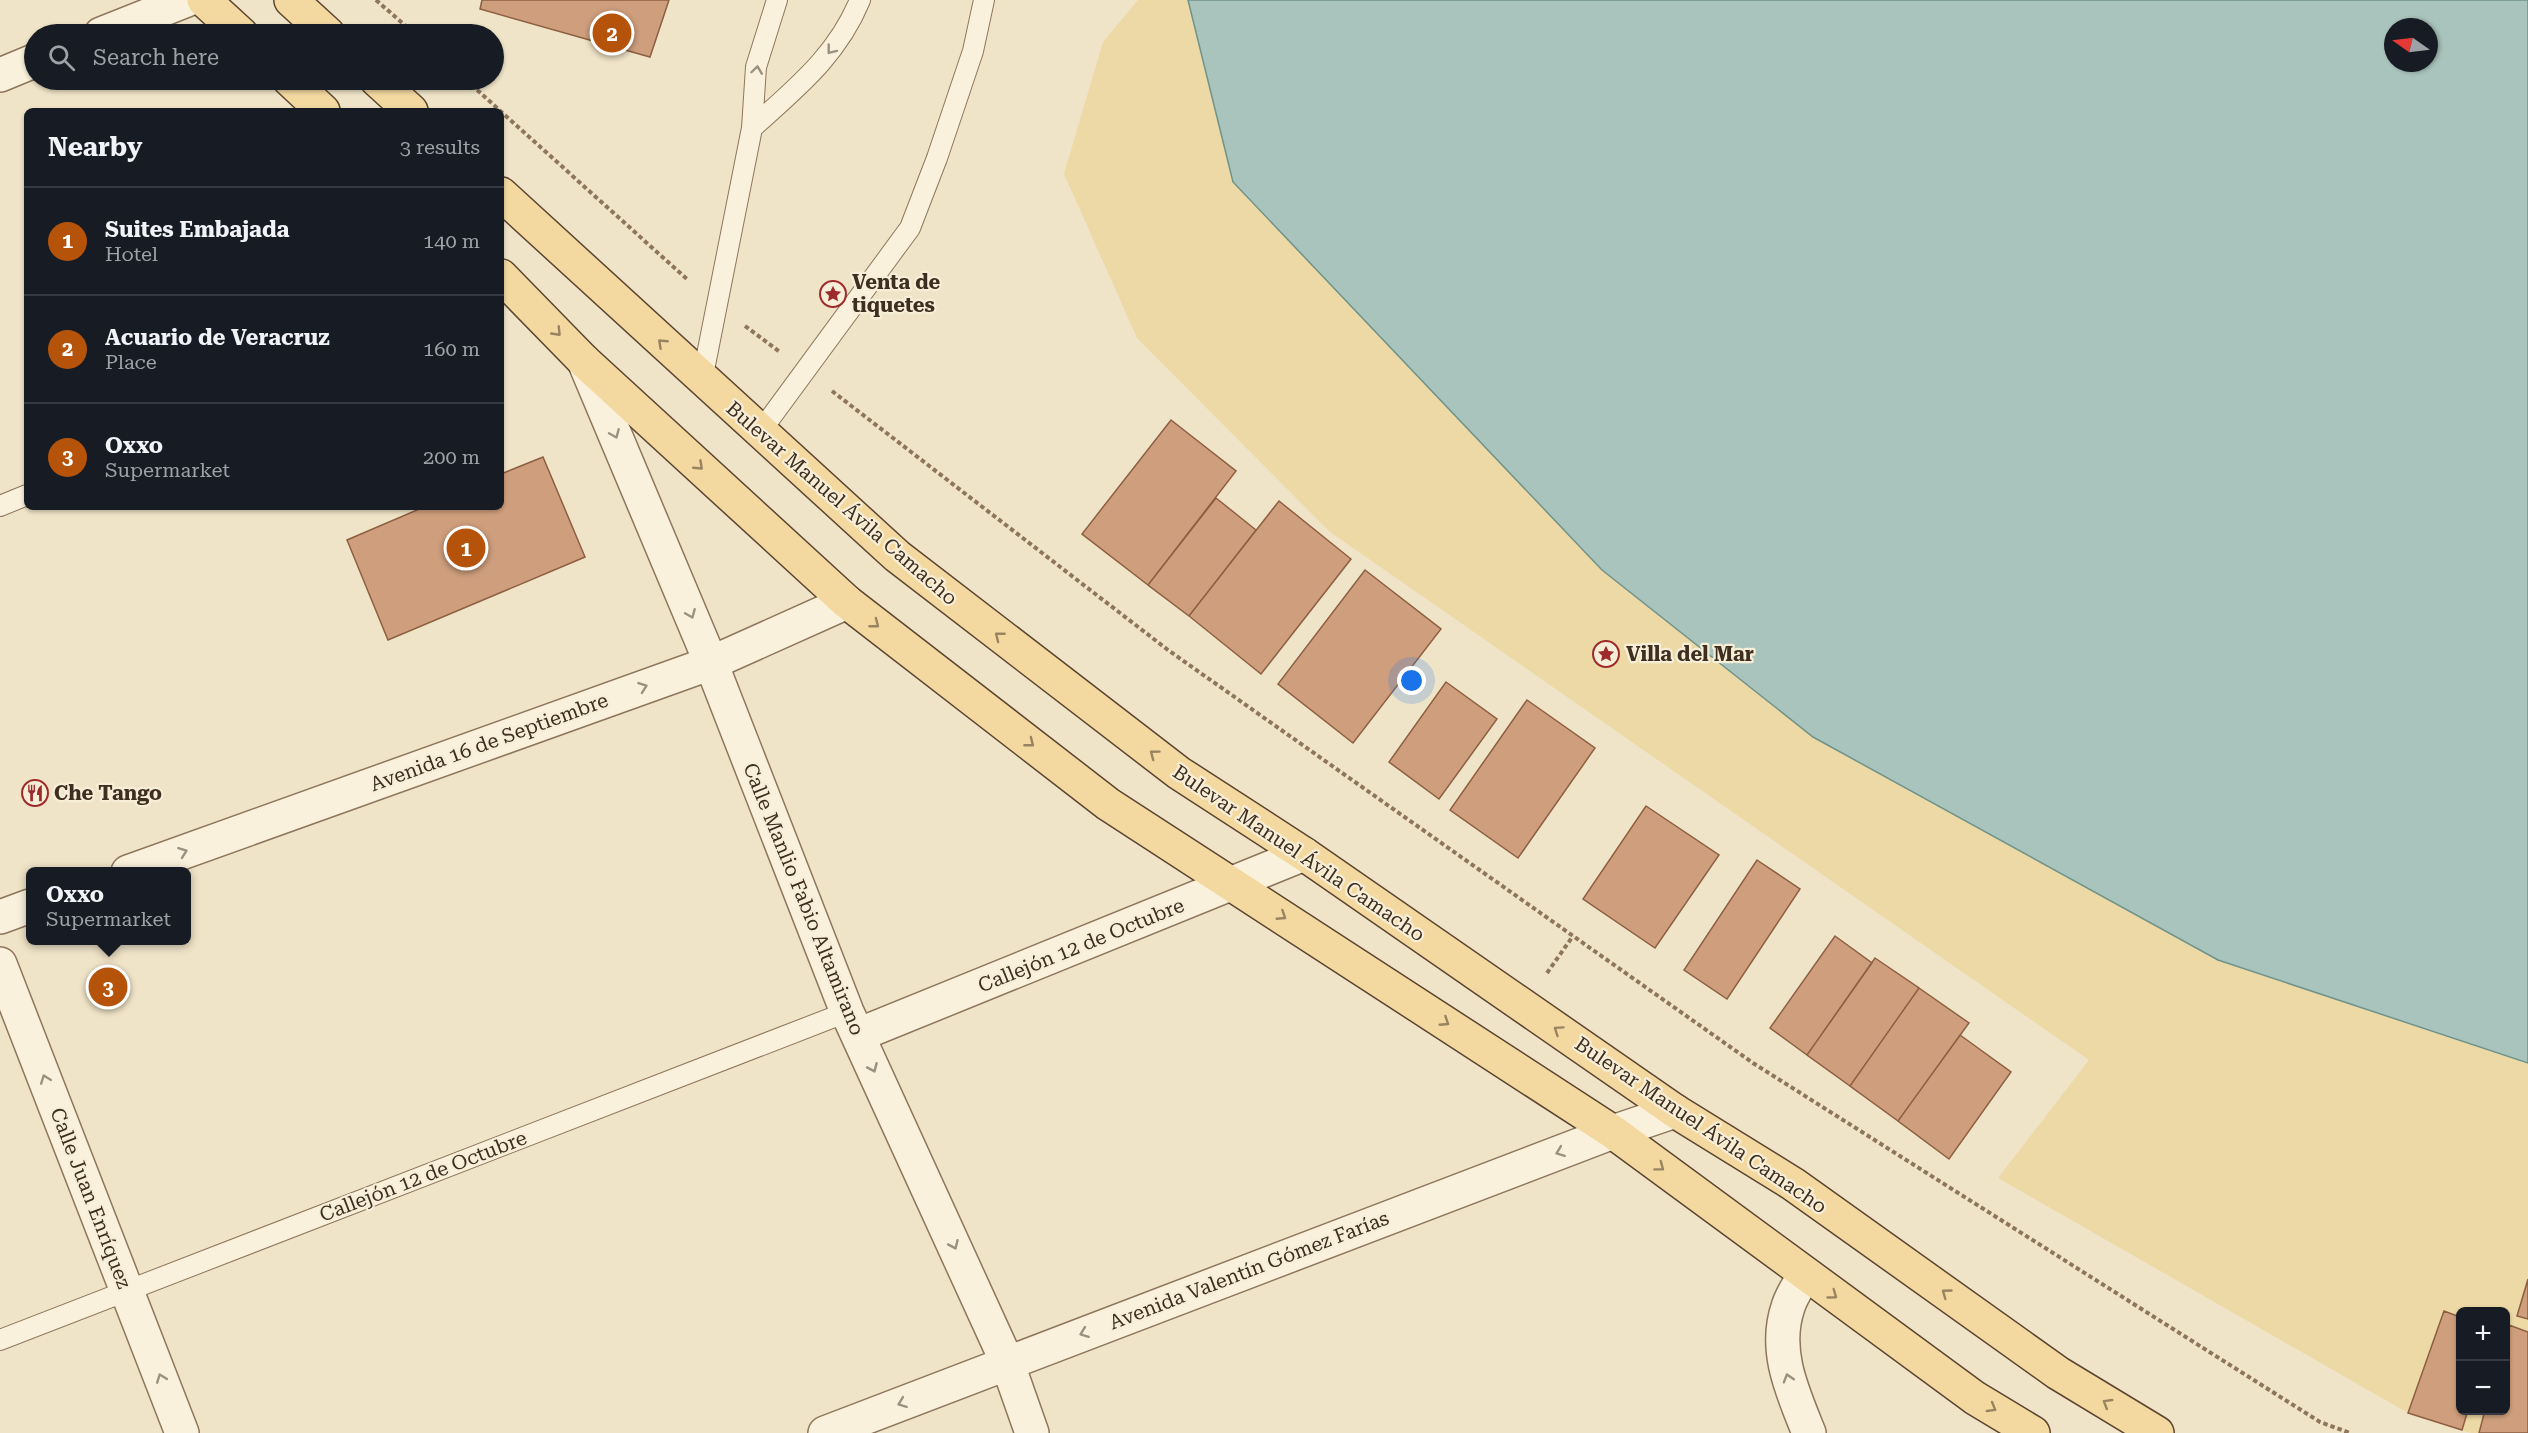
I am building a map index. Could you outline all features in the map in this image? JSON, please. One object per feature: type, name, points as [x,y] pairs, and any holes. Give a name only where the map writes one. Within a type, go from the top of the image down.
[{"type":"main road","points":[[204,0],[230,24]]},
{"type":"main road","points":[[291,0],[317,24]]},
{"type":"main road","points":[[301,90],[320,108]]},
{"type":"main road","points":[[388,90],[408,108]]},
{"type":"main road","name":"Bulevar Manuel Ávila Camacho","points":[[504,197],[897,556],[1179,773],[1304,854],[1675,1112],[1793,1184],[2058,1373],[2157,1433]]},
{"type":"main road","points":[[508,291],[847,602],[1107,804],[1612,1132],[1974,1398],[2034,1433]]},
{"type":"street","points":[[126,24],[187,0]]},
{"type":"street","points":[[0,75],[24,65]]},
{"type":"street","name":"Calle Manlio Fabio Altamirano","points":[[584,361],[711,663],[852,1023],[1007,1362],[1032,1433]]},
{"type":"street","name":"Avenida 16 de Septiembre","points":[[142,867],[711,663],[847,602]]},
{"type":"street","name":"Callejón 12 de Octubre","points":[[852,1023],[1233,884],[1304,854]]},
{"type":"street","points":[[0,917],[26,907]]},
{"type":"street","name":"Calle Juan Enríquez","points":[[0,964],[182,1433]]},
{"type":"street","name":"Avenida Valentín Gómez Farías","points":[[825,1433],[1612,1132],[1675,1112]]},
{"type":"street","points":[[1805,1274],[1788,1307],[1783,1336],[1785,1374],[1809,1433]]},
{"type":"lane","points":[[702,380],[715,305],[752,128],[756,67],[777,0]]},
{"type":"lane","points":[[752,128],[818,67],[848,28],[860,0]]},
{"type":"lane","points":[[760,432],[910,228],[973,51],[984,0]]},
{"type":"lane","points":[[0,506],[24,496]]},
{"type":"lane","name":"Callejón 12 de Octubre","points":[[0,1340],[127,1290],[852,1023]]},
{"type":"path","points":[[376,0],[404,24]]},
{"type":"path","points":[[477,90],[497,108]]},
{"type":"path","points":[[504,114],[715,305],[805,370],[1168,650],[1752,1064],[2320,1422],[2350,1433]]},
{"type":"sand","name":"Villa del Mar","points":[[1138,0],[1188,0],[1233,182],[1602,570],[1813,737],[2218,960],[2528,1063],[2528,1433],[2471,1433],[2408,1413],[1998,1178],[2089,1060],[1330,532],[1137,338],[1064,174],[1103,42]]},
{"type":"water","points":[[1188,0],[2528,0],[2528,1063],[2218,960],[1813,737],[1602,570],[1233,182]]},
{"type":"building","points":[[482,0],[669,0],[650,57],[480,9]]},
{"type":"building","points":[[1171,420],[1236,471],[1148,585],[1082,534]]},
{"type":"building","points":[[543,457],[585,557],[388,640],[347,540],[417,510],[504,510],[504,473]]},
{"type":"building","points":[[1216,498],[1256,530],[1189,616],[1148,585]]},
{"type":"building","points":[[1279,501],[1351,559],[1261,674],[1189,616]]},
{"type":"building","points":[[1365,570],[1441,629],[1353,743],[1278,684]]},
{"type":"building","points":[[1446,682],[1497,719],[1439,799],[1389,762]]},
{"type":"building","points":[[1527,700],[1595,748],[1518,858],[1450,810]]},
{"type":"building","points":[[1646,806],[1719,855],[1655,948],[1583,899]]},
{"type":"building","points":[[1757,860],[1800,889],[1727,999],[1684,970]]},
{"type":"building","points":[[1835,936],[1872,963],[1807,1055],[1770,1028]]},
{"type":"building","points":[[1875,958],[1919,988],[1850,1086],[1807,1055]]},
{"type":"building","points":[[1919,988],[1969,1023],[1898,1121],[1850,1086]]},
{"type":"building","points":[[1960,1035],[2011,1072],[1949,1159],[1898,1121]]},
{"type":"building","points":[[2528,1279],[2528,1319],[2517,1316]]},
{"type":"building","points":[[2444,1311],[2456,1316],[2456,1415],[2466,1415],[2462,1430],[2408,1413]]},
{"type":"building","points":[[2510,1325],[2528,1332],[2528,1433],[2479,1433],[2484,1415],[2510,1415]]},
{"type":"place","name":"Acuario de Veracruz","points":[[612,33]]},
{"type":"place","name":"Venta de tiquetes","points":[[833,294]]},
{"type":"place","name":"Suites Embajada","points":[[466,548]]},
{"type":"place","name":"Villa del Mar","points":[[1606,654]]},
{"type":"place","name":"Che Tango","points":[[35,793]]},
{"type":"place","name":"Oxxo","points":[[108,987]]}]
